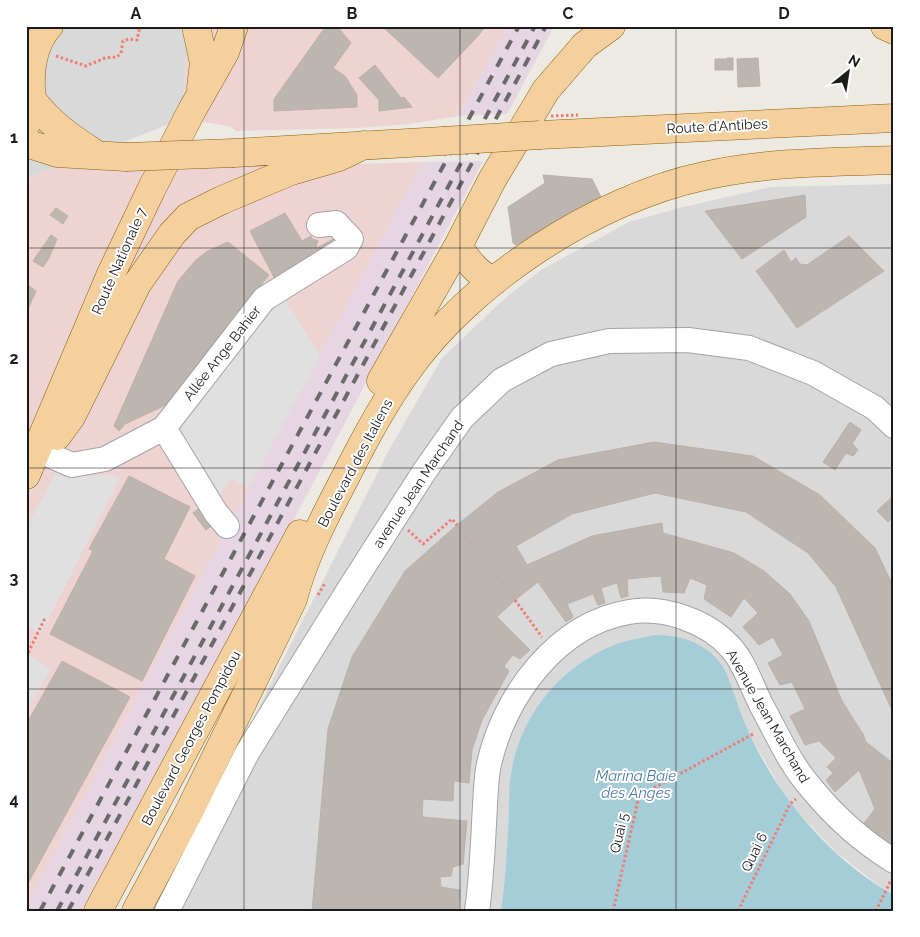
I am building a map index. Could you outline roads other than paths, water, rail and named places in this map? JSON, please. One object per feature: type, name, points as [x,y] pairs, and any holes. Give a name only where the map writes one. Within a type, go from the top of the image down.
[{"type":"main road","points":[[49,26],[36,48],[32,65],[29,98],[63,133],[113,157]]},
{"type":"main road","points":[[196,26],[204,63],[200,95]]},
{"type":"main road","name":"Route Nationale 7","points":[[225,52],[234,26]]},
{"type":"main road","name":"Route Nationale 7","points":[[26,475],[32,447],[151,190],[200,95],[225,52],[246,26]]},
{"type":"main road","name":"Boulevard des Italiens","points":[[292,567],[369,403],[458,246],[492,180],[546,90],[590,35],[611,26]]},
{"type":"main road","points":[[885,26],[894,30]]},
{"type":"main road","name":"Route d'Antibes","points":[[26,142],[57,153],[113,157],[234,153],[540,135],[894,118]]},
{"type":"main road","points":[[32,447],[58,434],[71,417],[137,284],[172,234],[188,217],[222,200],[291,171],[339,157],[364,145]]},
{"type":"main road","name":"Boulevard des Italiens","points":[[292,567],[327,512],[374,422],[408,370],[434,337],[463,308],[528,254],[570,229],[611,208],[654,191],[702,176],[783,164],[894,160]]},
{"type":"main road","points":[[458,246],[469,263],[485,277],[494,281]]},
{"type":"main road","name":"Boulevard Georges Pompidou","points":[[98,911],[292,567]]},
{"type":"main road","name":"Boulevard Georges Pompidou","points":[[136,911],[187,816],[289,608],[292,567]]},
{"type":"street","name":"Allée Ange Bahier","points":[[164,428],[264,299],[346,248],[350,239],[336,223],[318,224]]},
{"type":"street","name":"avenue Jean Marchand","points":[[167,911],[248,753],[394,518],[462,418],[502,380],[551,354],[609,341],[688,340],[749,348],[813,373],[875,408],[894,426]]},
{"type":"street","points":[[32,447],[72,465],[105,459],[164,428],[216,513],[227,526]]},
{"type":"street","name":"Avenue Jean Marchand","points":[[477,911],[488,765],[501,726],[534,670],[555,649],[574,633],[595,622],[611,616],[636,611],[666,612],[698,624],[723,640],[738,658],[764,710],[810,788],[846,825],[882,854],[894,861]]},
{"type":"water","name":"Marina Baie des Anges","points":[[655,635],[689,640],[704,648],[717,659],[728,677],[740,711],[762,759],[792,805],[829,846],[850,865],[894,895],[894,911],[501,911],[506,863],[510,781],[521,737],[531,717],[558,682],[593,655],[629,640]]},
{"type":"railway","points":[[40,911],[519,26]]},
{"type":"railway","points":[[57,911],[535,26]]},
{"type":"railway","points":[[68,911],[546,26]]}]
